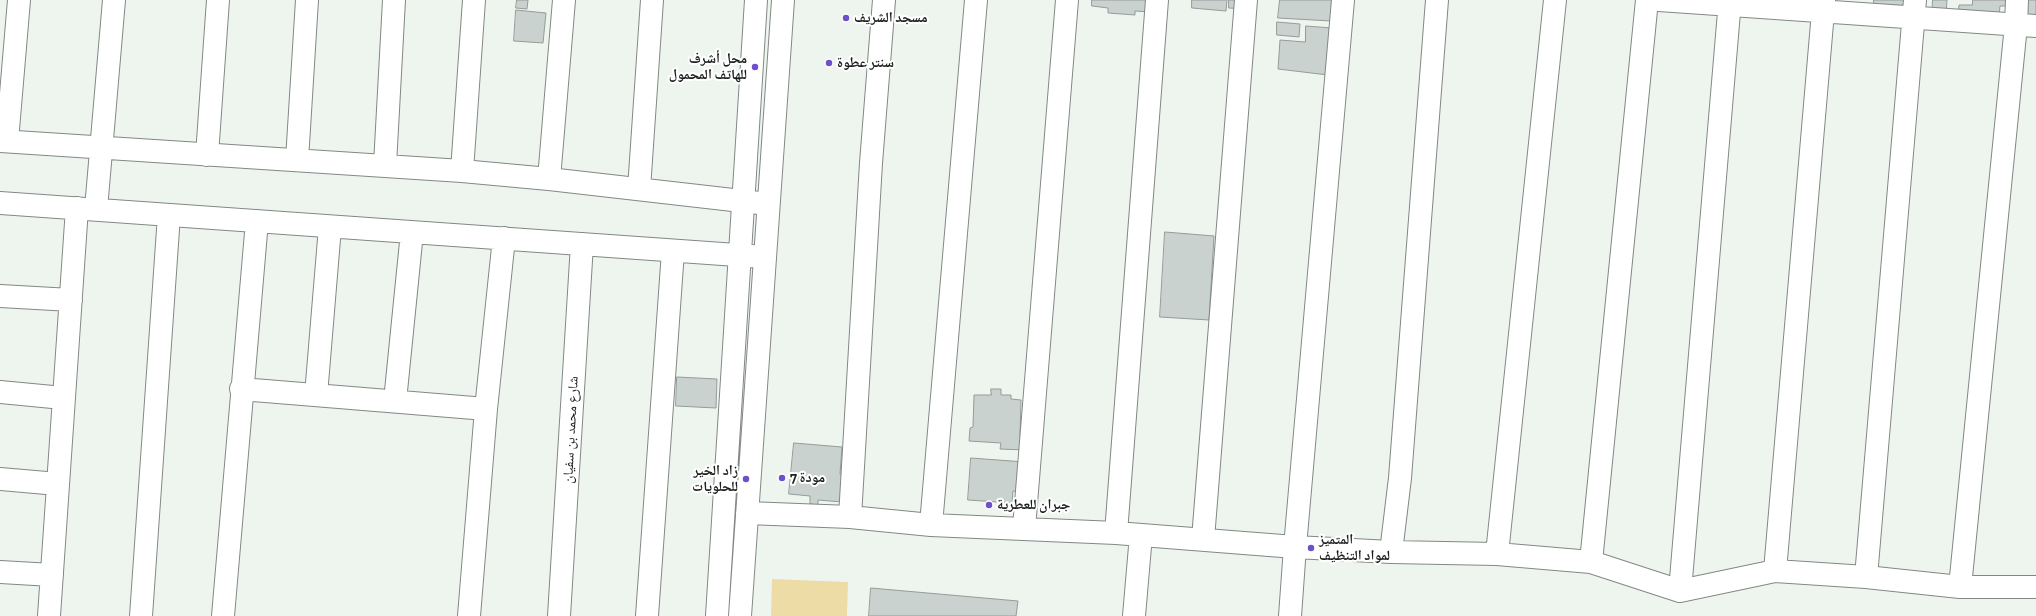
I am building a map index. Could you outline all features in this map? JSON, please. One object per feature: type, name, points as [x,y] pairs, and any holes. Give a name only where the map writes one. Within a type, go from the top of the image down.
[{"type":"street","points":[[19,0],[3,141],[462,171],[549,179],[768,204]]},
{"type":"street","points":[[49,616],[71,300],[87,208],[102,147],[114,0]]},
{"type":"street","points":[[207,155],[218,0]]},
{"type":"street","points":[[297,160],[307,0]]},
{"type":"street","points":[[385,165],[394,0]]},
{"type":"street","points":[[462,171],[474,0]]},
{"type":"street","points":[[549,179],[564,0]]},
{"type":"street","points":[[639,189],[652,0]]},
{"type":"street","points":[[717,616],[756,0]]},
{"type":"street","points":[[740,616],[783,0]]},
{"type":"street","points":[[850,517],[871,163],[884,0]]},
{"type":"street","points":[[932,525],[976,0]]},
{"type":"street","points":[[1024,528],[1067,0]]},
{"type":"street","points":[[1116,533],[1157,0]]},
{"type":"street","points":[[1203,539],[1246,0]]},
{"type":"street","points":[[1290,616],[1343,0]]},
{"type":"street","points":[[1391,552],[1400,478],[1437,0]]},
{"type":"street","points":[[1497,554],[1555,0]]},
{"type":"street","points":[[1591,562],[1647,0]]},
{"type":"street","points":[[1660,0],[1915,9],[2026,26]]},
{"type":"street","points":[[1960,587],[2026,26],[2017,0]]},
{"type":"street","points":[[1680,591],[1730,2]]},
{"type":"street","points":[[1774,571],[1824,6]]},
{"type":"street","points":[[1866,577],[1915,9]]},
{"type":"street","points":[[0,203],[765,257]]},
{"type":"street","points":[[141,616],[169,216]]},
{"type":"street","points":[[223,616],[256,222]]},
{"type":"street","points":[[316,395],[330,227]]},
{"type":"street","points":[[395,402],[412,232]]},
{"type":"street","points":[[469,616],[486,409],[504,238]]},
{"type":"street","name":"شارع محمد بن سفيان","points":[[559,616],[582,244]]},
{"type":"street","points":[[647,616],[673,251]]},
{"type":"street","points":[[0,296],[71,300]]},
{"type":"street","points":[[241,389],[486,409]]},
{"type":"street","points":[[0,392],[63,398]]},
{"type":"street","points":[[0,479],[58,484]]},
{"type":"street","points":[[747,512],[850,517],[932,525],[1116,533],[1295,547],[1391,552],[1497,554],[1591,562],[1680,591],[1774,571],[1866,577],[1960,587],[2036,587]]},
{"type":"street","points":[[1134,616],[1141,535]]},
{"type":"street","points":[[0,572],[52,575]]},
{"type":"shaded area","points":[[772,579],[848,582],[847,616],[771,616]]},
{"type":"building","points":[[517,0],[528,0],[527,9],[516,8]]},
{"type":"building","points":[[1092,0],[1151,0],[1150,12],[1135,11],[1135,15],[1108,13],[1108,8],[1092,6]]},
{"type":"building","points":[[1192,0],[1227,0],[1226,11],[1192,8]]},
{"type":"building","points":[[1229,0],[1247,0],[1246,9],[1229,8]]},
{"type":"building","points":[[1280,0],[1333,0],[1331,21],[1278,18]]},
{"type":"building","points":[[1874,0],[1904,0],[1903,7],[1874,6]]},
{"type":"building","points":[[1933,0],[1947,0],[1946,15],[1932,15]]},
{"type":"building","points":[[1973,0],[2006,0],[2006,6],[2000,6],[1999,17],[1958,16],[1959,5],[1972,5]]},
{"type":"building","points":[[2019,0],[2036,0],[2036,17],[2018,16]]},
{"type":"building","points":[[516,10],[546,13],[543,43],[514,41]]},
{"type":"building","points":[[1277,22],[1300,24],[1299,37],[1277,35]]},
{"type":"building","points":[[1306,26],[1332,28],[1328,75],[1278,69],[1280,40],[1305,42]]},
{"type":"building","points":[[1165,232],[1214,236],[1209,320],[1160,317]]},
{"type":"building","points":[[677,377],[717,379],[716,408],[676,406]]},
{"type":"building","points":[[991,389],[1001,389],[1001,395],[1011,395],[1011,399],[1021,400],[1020,436],[1025,436],[1024,450],[1000,449],[1001,443],[969,441],[970,428],[973,427],[974,395],[991,395]]},
{"type":"building","points":[[794,443],[842,447],[840,474],[844,474],[842,502],[818,500],[818,505],[810,504],[810,496],[789,494]]},
{"type":"building","points":[[971,458],[1025,462],[1020,492],[1013,491],[1012,503],[968,500]]},
{"type":"building","points":[[871,588],[1018,601],[1016,616],[869,616]]},
{"type":"place","name":"مسجد الشريف","points":[[846,18]]},
{"type":"place","name":"سنتر عطوة","points":[[829,63]]},
{"type":"place","name":"محل أشرف للهاتف المحمول","points":[[755,67]]},
{"type":"place","name":"مودة 7","points":[[782,478]]},
{"type":"place","name":"زاد الخير للحلويات","points":[[746,479]]},
{"type":"place","name":"جبران للعطرية","points":[[989,505]]},
{"type":"place","name":"المتميز لمواد التنظيف","points":[[1311,548]]}]
